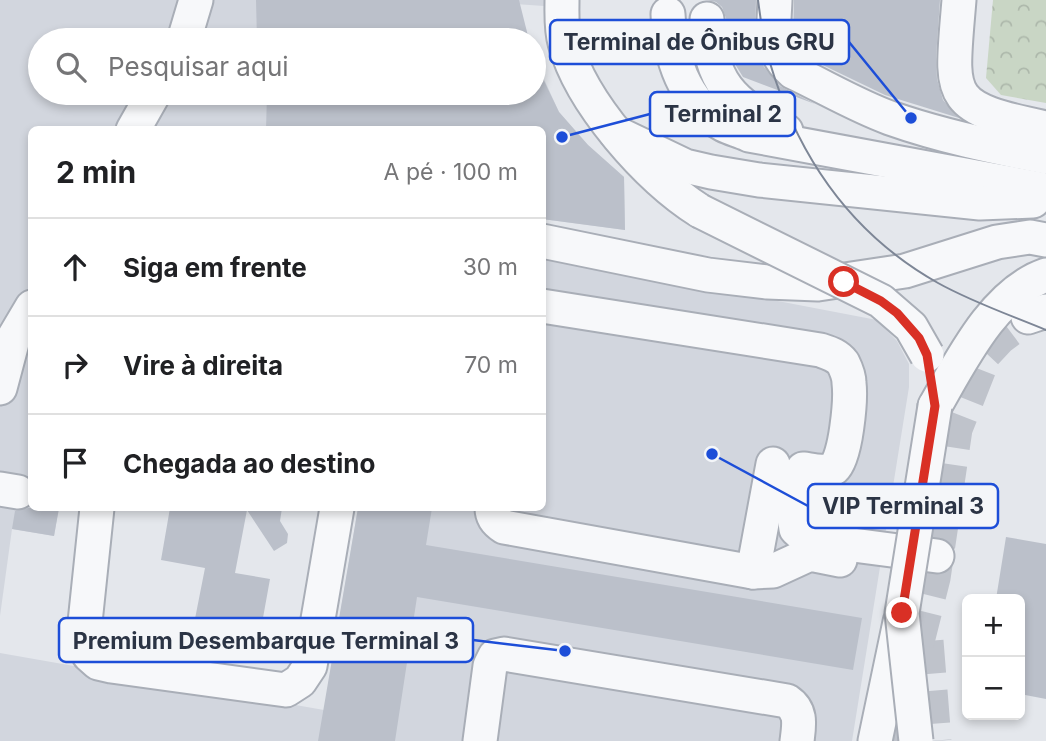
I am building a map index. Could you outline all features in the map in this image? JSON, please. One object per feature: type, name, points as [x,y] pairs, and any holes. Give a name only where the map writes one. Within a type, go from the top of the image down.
[{"type":"street","points":[[188,28],[196,0]]},
{"type":"street","points":[[562,0],[564,41],[579,77],[616,133],[651,173],[680,199],[700,211],[881,301],[897,313],[919,338],[927,355],[935,406],[902,613],[875,741]]},
{"type":"street","points":[[775,0],[774,46],[781,62],[793,72],[886,117],[970,142],[1046,157]]},
{"type":"street","points":[[959,0],[953,69],[956,85],[965,101],[979,111],[1003,119],[1046,128]]},
{"type":"street","points":[[668,14],[668,36],[674,63],[688,90],[703,108],[722,124],[749,135],[1046,190]]},
{"type":"street","points":[[707,19],[708,45],[713,63],[729,93],[758,117],[813,145]]},
{"type":"street","points":[[135,126],[147,105]]},
{"type":"street","points":[[616,133],[685,166],[759,180],[980,203],[1046,201]]},
{"type":"street","points":[[546,242],[708,275],[767,282],[818,284],[905,271],[997,242],[1030,237],[1046,240]]},
{"type":"street","points":[[935,406],[973,342],[1008,299],[1032,280],[1046,275]]},
{"type":"street","points":[[492,511],[497,523],[505,527],[753,572],[772,571],[810,554],[935,567],[807,539],[796,529],[803,469],[827,471],[834,468],[841,459],[850,384],[843,363],[834,354],[546,307]]},
{"type":"street","points":[[0,388],[7,342],[28,313]]},
{"type":"street","points":[[753,572],[774,464]]},
{"type":"street","points":[[97,511],[84,632],[89,654],[98,663],[286,690],[300,681],[310,666],[336,511]]},
{"type":"street","points":[[902,613],[916,741]]},
{"type":"street","points":[[480,741],[490,666],[495,656],[504,654],[787,701],[798,713],[797,741]]},
{"type":"shaded area","points":[[0,0],[544,0],[544,6],[515,4],[526,28],[28,28],[28,105],[546,105],[546,83],[559,112],[588,145],[624,177],[625,230],[546,219],[546,126],[28,126],[28,511],[58,511],[54,536],[12,529],[0,616]]},
{"type":"shaded area","points":[[546,257],[877,320],[897,341],[909,364],[909,387],[852,741],[0,741],[0,653],[324,710],[357,511],[546,511]]},
{"type":"green space","points":[[993,0],[1046,0],[1046,103],[1001,95],[986,78]]},
{"type":"building","points":[[256,0],[519,0],[526,28],[257,28]]},
{"type":"building","points":[[707,0],[756,0],[755,41],[764,67],[780,86],[815,104],[743,77],[735,64],[740,23],[727,21],[722,7]]},
{"type":"building","points":[[794,0],[940,0],[937,79],[943,100],[959,118],[885,95],[804,56],[796,47],[793,37]]},
{"type":"building","points":[[546,85],[559,112],[588,145],[624,177],[625,230],[546,220],[546,126],[266,126],[267,105],[546,105]]},
{"type":"building","points":[[28,508],[28,511],[58,511],[54,536],[12,529],[15,511]]},
{"type":"building","points":[[169,511],[247,511],[235,573],[270,579],[257,651],[191,639],[205,568],[161,560]]},
{"type":"building","points":[[248,511],[282,511],[280,521],[288,534],[287,543],[274,551]]},
{"type":"building","points":[[357,511],[432,511],[426,545],[862,618],[853,670],[417,597],[395,741],[318,741]]},
{"type":"building","points":[[1006,537],[1046,544],[1046,699],[1025,695],[1025,594],[997,594]]},
{"type":"tunnel","points":[[893,741],[934,578],[956,429],[986,353],[1000,338],[1028,317]]},
{"type":"tunnel","points":[[927,641],[935,741]]},
{"type":"tram line","points":[[758,0],[768,55],[796,130],[832,190],[854,217],[879,241],[938,283],[1046,330]]},
{"type":"place","name":"Terminal de Ônibus GRU","points":[[911,118]]},
{"type":"place","name":"Terminal 2","points":[[562,137]]},
{"type":"place","name":"VIP Terminal 3","points":[[712,454]]},
{"type":"place","name":"Premium Desembarque Terminal 3","points":[[565,651]]},
{"type":"route","points":[[844,282],[881,301],[897,313],[919,338],[927,355],[935,406],[902,613]]}]
